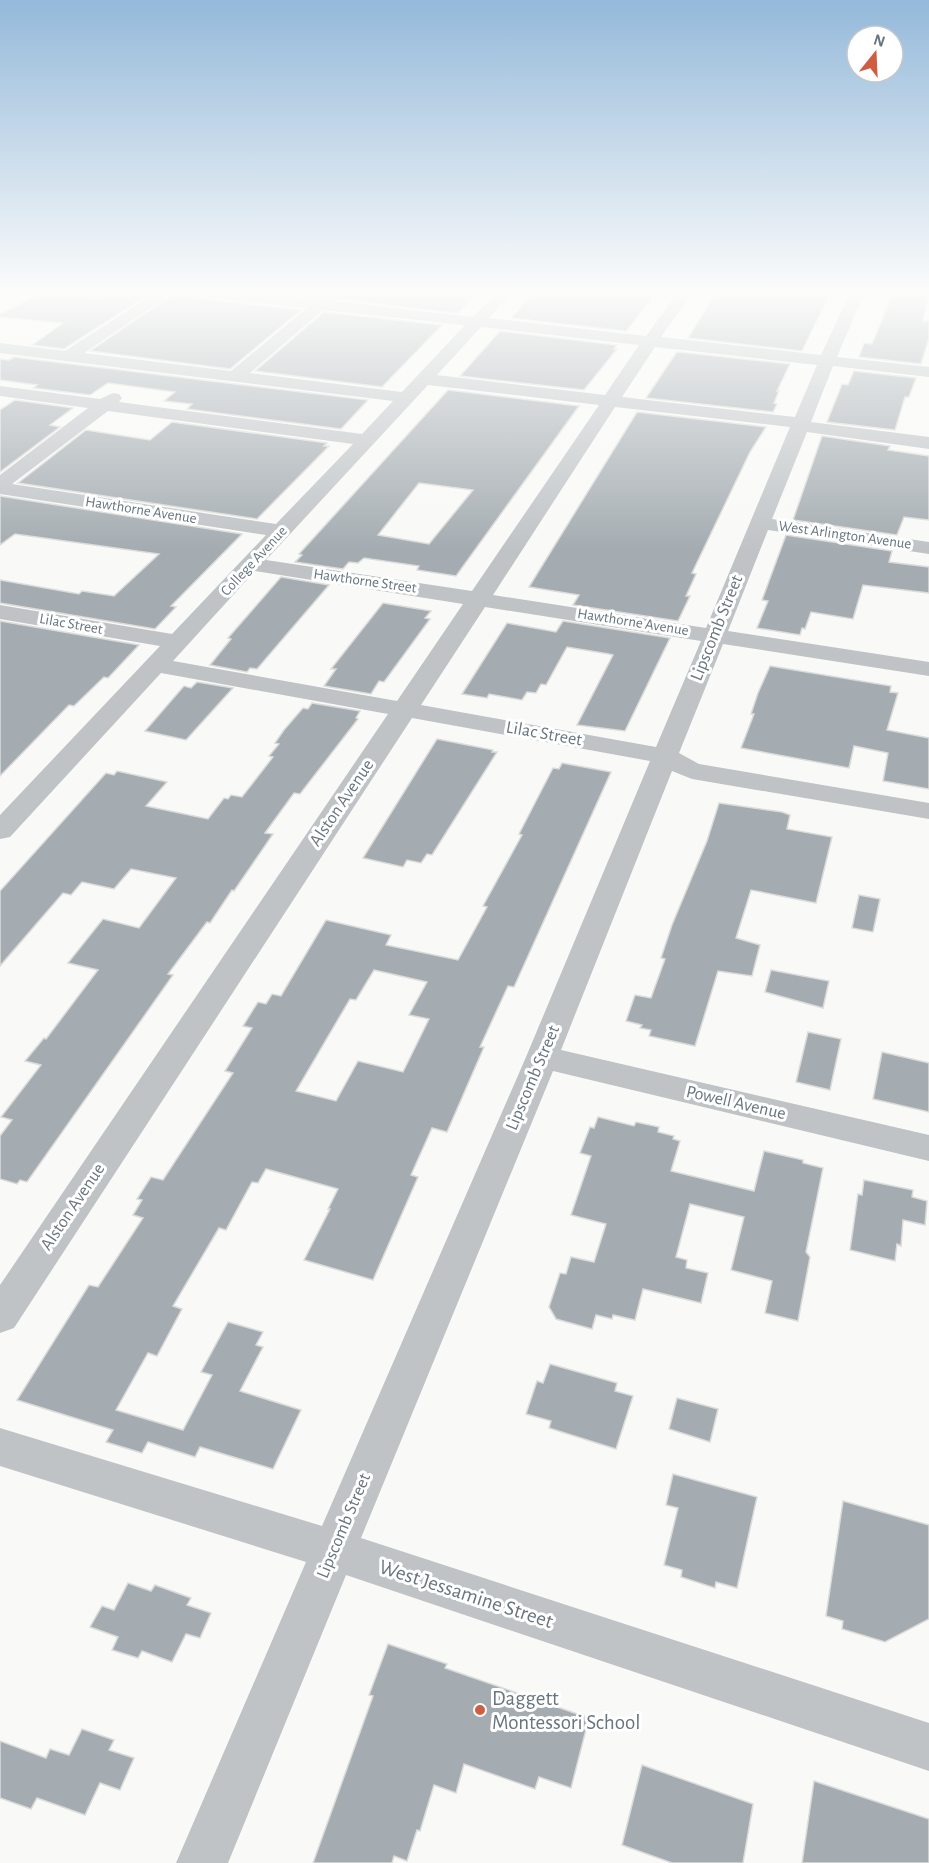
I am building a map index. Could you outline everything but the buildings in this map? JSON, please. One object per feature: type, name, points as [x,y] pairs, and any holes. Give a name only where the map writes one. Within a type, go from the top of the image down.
[{"type":"street","points":[[0,484],[139,378]]},
{"type":"street","points":[[249,378],[408,398]]},
{"type":"street","name":"Alston Avenue","points":[[0,1317],[626,378]]},
{"type":"street","name":"Lipscomb Street","points":[[202,1863],[542,1057],[819,378]]},
{"type":"street","points":[[425,379],[929,443]]},
{"type":"street","name":"College Avenue","points":[[0,831],[425,379]]},
{"type":"street","points":[[0,391],[368,440]]},
{"type":"street","name":"Hawthorne Avenue","points":[[0,488],[282,531]]},
{"type":"street","name":"West Arlington Avenue","points":[[760,523],[929,548]]},
{"type":"street","name":"Hawthorne Street","points":[[251,564],[479,598]]},
{"type":"street","name":"Hawthorne Avenue","points":[[479,598],[929,669]]},
{"type":"street","name":"Lilac Street","points":[[0,612],[178,642]]},
{"type":"street","name":"Lilac Street","points":[[156,665],[665,756],[692,771],[929,811]]},
{"type":"street","name":"Powell Avenue","points":[[542,1057],[929,1148]]},
{"type":"street","name":"West Jessamine Street","points":[[0,1447],[333,1550],[929,1747]]},
{"type":"place","name":"Daggett Montessori School","points":[[480,1710]]}]
